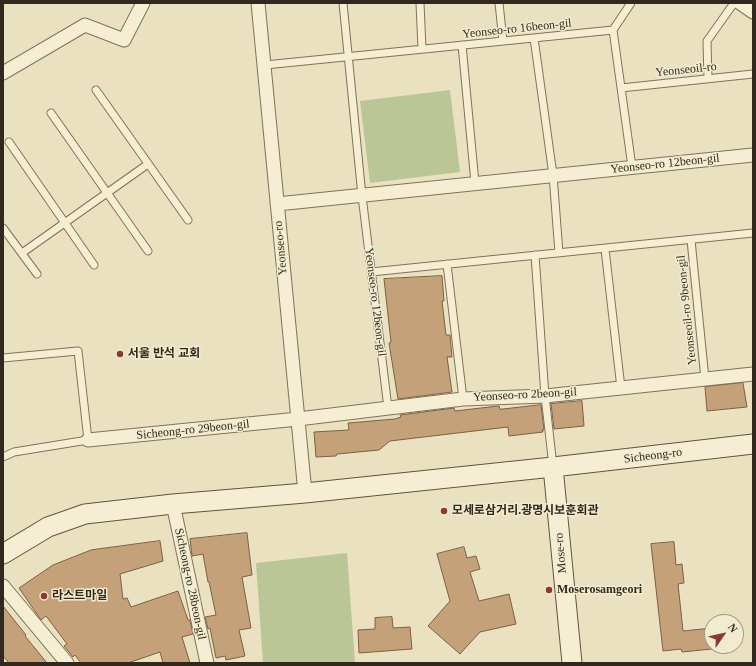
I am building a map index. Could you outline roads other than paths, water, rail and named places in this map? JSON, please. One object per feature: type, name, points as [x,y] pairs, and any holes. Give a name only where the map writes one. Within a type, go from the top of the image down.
[{"type":"main road","name":"Sicheong-ro","points":[[3,554],[48,527],[86,514],[173,504],[304,493],[553,467],[753,444]]},
{"type":"main road","name":"Mose-ro","points":[[553,467],[572,663]]},
{"type":"street","points":[[3,73],[85,25],[124,40],[143,3]]},
{"type":"street","name":"Yeonseo-ro","points":[[258,3],[304,493]]},
{"type":"street","points":[[740,3],[753,12]]},
{"type":"street","name":"Yeonseo-ro 12beon-gil","points":[[277,204],[753,155]]},
{"type":"street","name":"Yeonseo-ro 2beon-gil","points":[[298,420],[463,399],[545,396],[753,374]]},
{"type":"street","name":"Sicheong-ro 29beon-gil","points":[[88,440],[298,420]]},
{"type":"street","name":"Sicheong-ro 28beon-gil","points":[[173,504],[207,663]]},
{"type":"street","points":[[3,586],[67,663]]},
{"type":"lane","points":[[343,3],[349,57]]},
{"type":"lane","points":[[420,3],[422,49]]},
{"type":"lane","points":[[499,3],[503,41]]},
{"type":"lane","points":[[631,3],[613,30],[632,167]]},
{"type":"lane","points":[[708,79],[707,41],[734,3]]},
{"type":"lane","name":"Yeonseo-ro 16beon-gil","points":[[265,65],[613,30]]},
{"type":"lane","points":[[534,38],[553,175],[559,253]]},
{"type":"lane","points":[[462,45],[475,183]]},
{"type":"lane","name":"Yeonseo-ro 12beon-gil","points":[[349,57],[362,196],[388,408]]},
{"type":"lane","name":"Yeonseoil-ro","points":[[621,88],[753,74]]},
{"type":"lane","points":[[96,90],[188,220]]},
{"type":"lane","points":[[51,113],[148,251]]},
{"type":"lane","points":[[9,142],[94,265]]},
{"type":"lane","points":[[22,253],[148,164]]},
{"type":"lane","points":[[3,228],[37,274]]},
{"type":"lane","name":"Yeonseoil-ro 9beon-gil","points":[[371,272],[753,233]]},
{"type":"lane","name":"Yeonseoil-ro 9beon-gil","points":[[691,240],[705,379]]},
{"type":"lane","points":[[605,249],[622,388]]},
{"type":"lane","points":[[535,255],[545,396],[553,467]]},
{"type":"lane","points":[[447,264],[463,399]]},
{"type":"lane","points":[[3,358],[78,351],[88,440]]},
{"type":"lane","name":"Sicheong-ro 29beon-gil","points":[[3,457],[14,452],[88,440]]},
{"type":"place","name":"서울 반석 교회","points":[[120,354]]},
{"type":"place","name":"모세로삼거리.광명시보훈회관","points":[[444,511]]},
{"type":"place","name":"Moserosamgeori","points":[[549,590]]},
{"type":"place","name":"라스트마일","points":[[44,596]]}]
